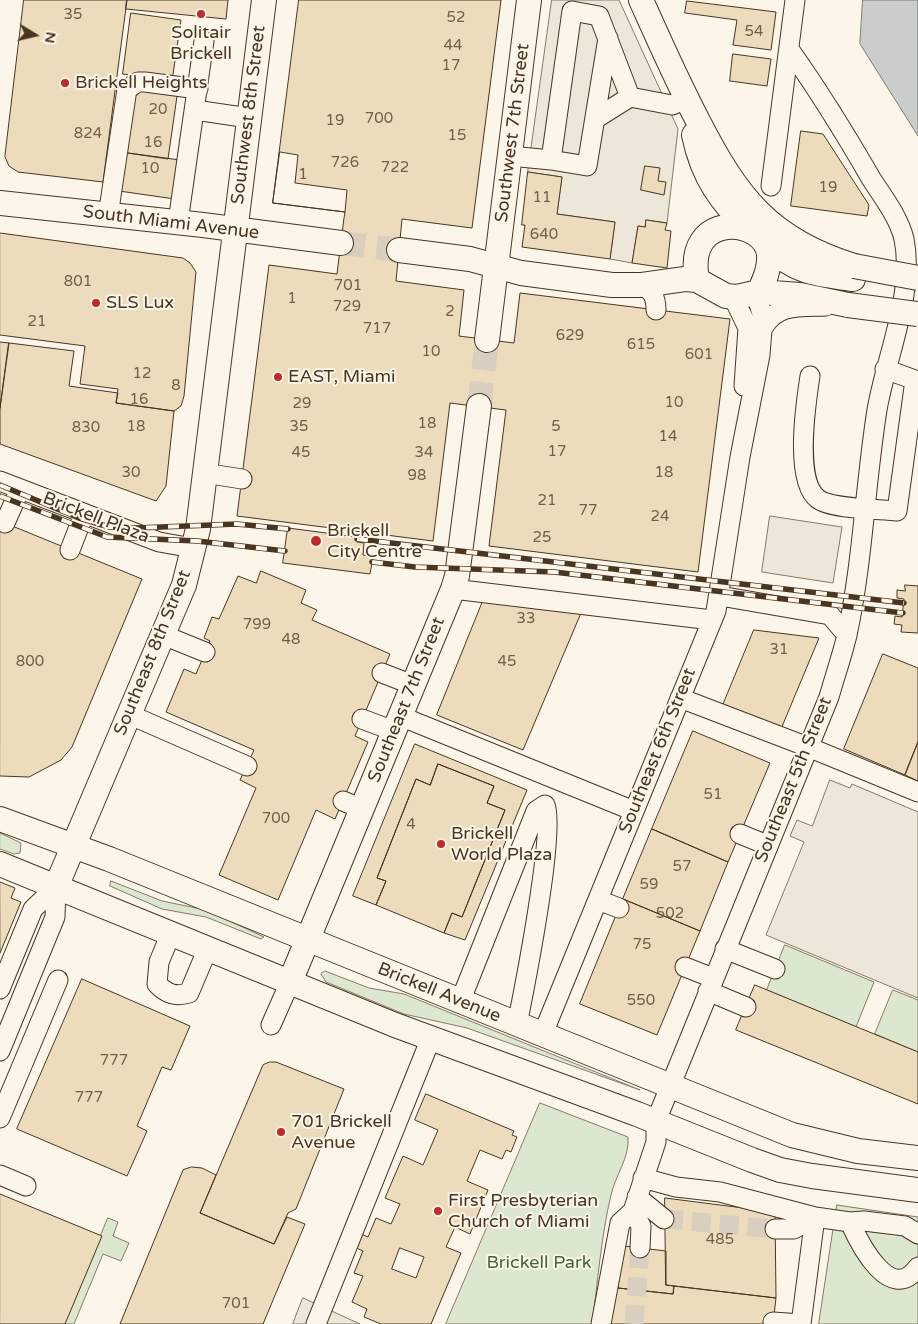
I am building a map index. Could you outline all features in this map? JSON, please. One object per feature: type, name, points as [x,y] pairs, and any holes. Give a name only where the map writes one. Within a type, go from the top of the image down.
[{"type":"main road","name":"Southwest 8th Street","points":[[235,230],[264,0]]},
{"type":"main road","name":"Southwest 7th Street","points":[[496,267],[529,0]]},
{"type":"main road","points":[[641,0],[686,99],[724,171],[750,204],[782,232],[801,245],[854,273],[872,281],[918,279]]},
{"type":"main road","points":[[686,99],[697,150],[708,181],[730,210],[782,259],[799,269],[818,274],[854,273]]},
{"type":"main road","name":"South Miami Avenue","points":[[0,204],[178,222],[341,244]]},
{"type":"main road","points":[[697,280],[695,254],[702,240],[717,229],[734,226],[759,238],[769,263],[750,294]]},
{"type":"main road","name":"Southeast 8th Street","points":[[56,887],[184,584],[193,548],[204,473],[235,230]]},
{"type":"main road","points":[[399,250],[470,259],[521,273],[584,281],[628,286],[685,279],[697,280],[715,291],[800,296],[848,305],[918,314]]},
{"type":"main road","points":[[487,340],[496,267]]},
{"type":"main road","name":"Southeast 7th Street","points":[[290,982],[308,939],[353,805],[398,723],[453,589],[479,406]]},
{"type":"main road","name":"Brickell Avenue","points":[[0,819],[308,939],[542,1036],[792,1136],[848,1149],[918,1158]]},
{"type":"main road","points":[[0,864],[431,1038],[656,1121],[780,1170],[879,1186],[918,1190]]},
{"type":"street","points":[[771,186],[795,0]]},
{"type":"street","points":[[551,160],[572,11],[599,16],[630,97]]},
{"type":"street","points":[[510,156],[587,166],[608,37]]},
{"type":"street","points":[[178,222],[204,41]]},
{"type":"street","name":"Southeast 5th Street","points":[[635,1204],[656,1142],[656,1121],[669,1086],[828,697],[847,635],[863,507],[885,369],[896,332],[906,272],[904,237],[891,209],[828,105],[789,49]]},
{"type":"street","points":[[108,216],[127,89],[138,82],[145,82],[198,89]]},
{"type":"street","points":[[595,119],[630,97],[672,105],[686,99]]},
{"type":"street","points":[[195,110],[250,118]]},
{"type":"street","points":[[642,285],[649,288],[655,297],[656,310]]},
{"type":"street","name":"Southeast 6th Street","points":[[542,1036],[712,620],[720,596],[740,457],[760,355],[763,328],[761,307],[750,294]]},
{"type":"street","name":"Southeast 6th Street","points":[[740,457],[750,294]]},
{"type":"street","points":[[763,328],[775,313],[788,308],[848,305]]},
{"type":"street","points":[[810,376],[804,425],[804,458],[812,491],[818,499],[837,506],[897,510],[915,380],[885,369]]},
{"type":"street","points":[[204,473],[242,479]]},
{"type":"street","name":"Brickell Plaza","points":[[0,481],[159,542],[193,548]]},
{"type":"street","points":[[5,523],[20,489]]},
{"type":"street","points":[[70,550],[84,514]]},
{"type":"street","points":[[453,589],[712,620]]},
{"type":"street","points":[[720,596],[830,615],[847,635]]},
{"type":"street","points":[[163,635],[205,652]]},
{"type":"street","points":[[382,672],[414,685]]},
{"type":"street","points":[[680,698],[918,792]]},
{"type":"street","points":[[128,714],[247,766]]},
{"type":"street","points":[[362,719],[398,723],[634,811]]},
{"type":"street","points":[[460,1002],[536,811],[545,805],[548,813],[546,845],[529,964],[517,1025]]},
{"type":"street","points":[[740,834],[767,846]]},
{"type":"street","points":[[0,990],[33,909],[56,887]]},
{"type":"street","points":[[0,1051],[55,917],[56,887]]},
{"type":"street","points":[[598,900],[620,908]]},
{"type":"street","points":[[171,934],[156,973],[156,984],[164,991],[178,996],[189,993],[208,948]]},
{"type":"street","points":[[725,949],[775,969]]},
{"type":"street","points":[[685,967],[746,1007]]},
{"type":"street","points":[[0,1118],[58,980]]},
{"type":"street","points":[[271,1025],[290,982]]},
{"type":"street","points":[[316,1324],[431,1038]]},
{"type":"street","points":[[0,1175],[26,1186]]},
{"type":"street","points":[[643,1178],[676,1187],[720,1192],[815,1217],[905,1226],[918,1234]]},
{"type":"street","points":[[635,1204],[664,1219]]},
{"type":"street","points":[[635,1204],[640,1226],[640,1248]]},
{"type":"street","points":[[600,1324],[620,1223],[635,1204]]},
{"type":"street","points":[[775,1229],[794,1229],[815,1217]]},
{"type":"street","points":[[773,1322],[801,1324],[815,1217]]},
{"type":"street","points":[[850,1222],[861,1246],[877,1267],[889,1278],[902,1280],[912,1275],[918,1267]]},
{"type":"green space","points":[[0,833],[21,843],[20,853],[14,854],[0,849]]},
{"type":"green space","points":[[111,881],[162,901],[206,910],[264,937],[261,939],[206,917],[162,909],[110,886]]},
{"type":"green space","points":[[785,945],[874,982],[856,1027],[767,990]]},
{"type":"green space","points":[[325,971],[369,988],[404,994],[640,1090],[467,1028],[404,1014],[326,982],[321,974]]},
{"type":"green space","points":[[893,990],[918,1000],[918,1052],[875,1034]]},
{"type":"green space","name":"Brickell Park","points":[[540,1103],[628,1137],[627,1152],[613,1188],[608,1211],[592,1324],[446,1324]]},
{"type":"green space","points":[[837,1205],[918,1217],[918,1324],[819,1324]]},
{"type":"green space","points":[[108,1218],[118,1222],[113,1236],[129,1243],[121,1261],[103,1254],[74,1324],[65,1324]]},
{"type":"shaded area","points":[[552,0],[619,0],[678,129],[667,223],[646,220],[645,227],[638,226],[632,263],[610,259],[615,222],[557,214],[562,177],[528,172]]},
{"type":"shaded area","points":[[863,0],[918,0],[918,136],[860,44]]},
{"type":"shaded area","points":[[770,516],[842,527],[833,583],[762,572]]},
{"type":"shaded area","points":[[830,780],[850,788],[852,784],[918,812],[918,998],[766,935],[804,842],[790,836],[797,820],[812,826]]},
{"type":"shaded area","points":[[303,1298],[360,1324],[293,1324]]},
{"type":"building","name":"Brickell Heights","points":[[24,0],[127,0],[103,182],[18,172],[9,166],[5,157]]},
{"type":"building","name":"Solitair Brickell","points":[[127,0],[228,0],[226,19],[126,9]]},
{"type":"building","name":"Brickell City Centre","points":[[299,0],[501,0],[472,228],[402,219],[396,281],[464,290],[459,336],[514,343],[520,293],[730,319],[698,572],[489,546],[506,410],[450,403],[433,541],[237,516],[269,265],[337,274],[345,212],[273,203]]},
{"type":"building","points":[[687,1],[776,12],[771,50],[733,45],[737,20],[685,13]]},
{"type":"building","points":[[131,13],[181,20],[172,81],[123,74]]},
{"type":"building","points":[[733,54],[771,59],[767,86],[730,81]]},
{"type":"building","points":[[139,84],[178,89],[168,159],[121,152],[128,94],[137,95]]},
{"type":"building","points":[[801,131],[823,134],[869,205],[867,216],[791,206]]},
{"type":"building","points":[[121,152],[180,160],[175,199],[119,191]]},
{"type":"building","points":[[280,152],[298,155],[295,183],[347,190],[345,212],[273,203]]},
{"type":"building","points":[[645,166],[660,168],[658,181],[666,182],[664,195],[641,190]]},
{"type":"building","points":[[528,172],[562,177],[557,214],[615,222],[610,259],[522,247],[525,225],[522,225]]},
{"type":"building","points":[[646,220],[667,223],[665,230],[671,231],[667,268],[632,263],[638,226],[645,227]]},
{"type":"building","name":"SLS Lux","points":[[0,233],[183,258],[190,263],[196,272],[184,396],[181,406],[174,411],[116,403],[118,389],[80,384],[85,346],[0,335]]},
{"type":"building","points":[[0,342],[9,343],[0,408]]},
{"type":"building","points":[[9,343],[74,351],[69,386],[118,393],[116,403],[174,411],[166,486],[156,501],[0,444],[0,408]]},
{"type":"building","points":[[0,521],[142,579],[72,747],[61,760],[29,777],[0,776]]},
{"type":"building","points":[[288,528],[357,537],[357,542],[364,543],[363,555],[373,557],[370,574],[283,563]]},
{"type":"building","points":[[261,571],[306,590],[301,603],[317,610],[312,620],[390,654],[355,736],[368,742],[335,819],[316,810],[278,900],[219,875],[256,788],[240,780],[254,750],[166,712],[184,669],[196,674],[210,641],[204,638],[212,617],[219,619],[238,576],[256,583]]},
{"type":"building","points":[[905,585],[918,586],[918,633],[901,632],[902,625],[894,624],[895,616],[902,617],[904,599],[897,598],[897,590],[905,591]]},
{"type":"building","points":[[483,601],[581,613],[523,750],[437,715]]},
{"type":"building","points":[[754,630],[819,638],[781,729],[723,705]]},
{"type":"building","points":[[883,654],[918,668],[918,742],[905,775],[844,749]]},
{"type":"building","points":[[693,731],[770,763],[728,862],[652,829]]},
{"type":"building","points":[[918,742],[918,781],[905,775]]},
{"type":"building","points":[[415,744],[527,790],[465,940],[444,933],[452,913],[462,917],[505,810],[487,803],[494,786],[438,764],[430,785],[416,779],[377,878],[386,881],[376,905],[353,896]]},
{"type":"building","name":"Brickell World Plaza","points":[[438,764],[494,786],[487,803],[505,810],[462,917],[452,913],[444,933],[376,905],[386,881],[377,878],[416,779],[430,785]]},
{"type":"building","points":[[652,829],[728,862],[700,931],[623,899]]},
{"type":"building","points":[[0,882],[15,888],[11,898],[21,902],[0,953]]},
{"type":"building","points":[[623,899],[700,931],[657,1035],[580,1004]]},
{"type":"building","points":[[82,979],[190,1026],[171,1070],[162,1067],[137,1126],[147,1131],[127,1176],[17,1129]]},
{"type":"building","points":[[755,985],[918,1052],[918,1104],[736,1030]]},
{"type":"building","name":"701 Brickell Avenue","points":[[276,1062],[344,1089],[296,1209],[288,1213],[274,1244],[200,1213],[263,1065]]},
{"type":"building","name":"First Presbyterian Church of Miami","points":[[426,1094],[514,1131],[512,1135],[517,1137],[511,1152],[506,1150],[502,1159],[480,1150],[467,1181],[488,1190],[470,1234],[455,1227],[446,1247],[461,1253],[431,1324],[381,1324],[364,1317],[367,1309],[352,1302],[363,1276],[354,1273],[363,1251],[350,1245],[356,1232],[368,1237],[376,1218],[391,1224],[400,1204],[385,1198],[403,1156],[423,1165],[438,1130],[415,1120]],"holes":[[[400,1248],[424,1257],[416,1278],[392,1269]]]},
{"type":"building","points":[[192,1167],[202,1168],[216,1175],[200,1213],[274,1244],[287,1217],[305,1224],[263,1324],[120,1324],[183,1170]]},
{"type":"building","points":[[0,1194],[102,1236],[65,1324],[0,1324]]},
{"type":"building","points":[[665,1198],[775,1212],[776,1298],[666,1285]]},
{"type":"building","points":[[624,1246],[666,1251],[666,1285],[674,1286],[673,1294],[618,1288]]},
{"type":"building","points":[[611,1278],[619,1279],[618,1288],[673,1294],[674,1286],[776,1298],[773,1324],[606,1324]]},
{"type":"tunnel","points":[[341,243],[399,250]]},
{"type":"tunnel","points":[[479,406],[487,340]]},
{"type":"tunnel","points":[[664,1219],[775,1229]]},
{"type":"tunnel","points":[[634,1324],[640,1248]]},
{"type":"railway","points":[[0,485],[79,518],[109,527],[136,528],[237,524],[288,529]]},
{"type":"railway","points":[[0,496],[107,537],[197,541],[285,551]]},
{"type":"railway","points":[[357,539],[904,603]]},
{"type":"railway","points":[[372,562],[415,567],[554,572],[903,613]]},
{"type":"place","name":"Solitair Brickell","points":[[201,14]]},
{"type":"place","name":"Brickell Heights","points":[[65,83]]},
{"type":"place","name":"SLS Lux","points":[[96,303]]},
{"type":"place","name":"EAST, Miami","points":[[278,377]]},
{"type":"place","name":"Brickell City Centre","points":[[316,541]]},
{"type":"place","name":"Brickell World Plaza","points":[[441,844]]},
{"type":"place","name":"701 Brickell Avenue","points":[[281,1132]]},
{"type":"place","name":"First Presbyterian Church of Miami","points":[[438,1211]]}]
